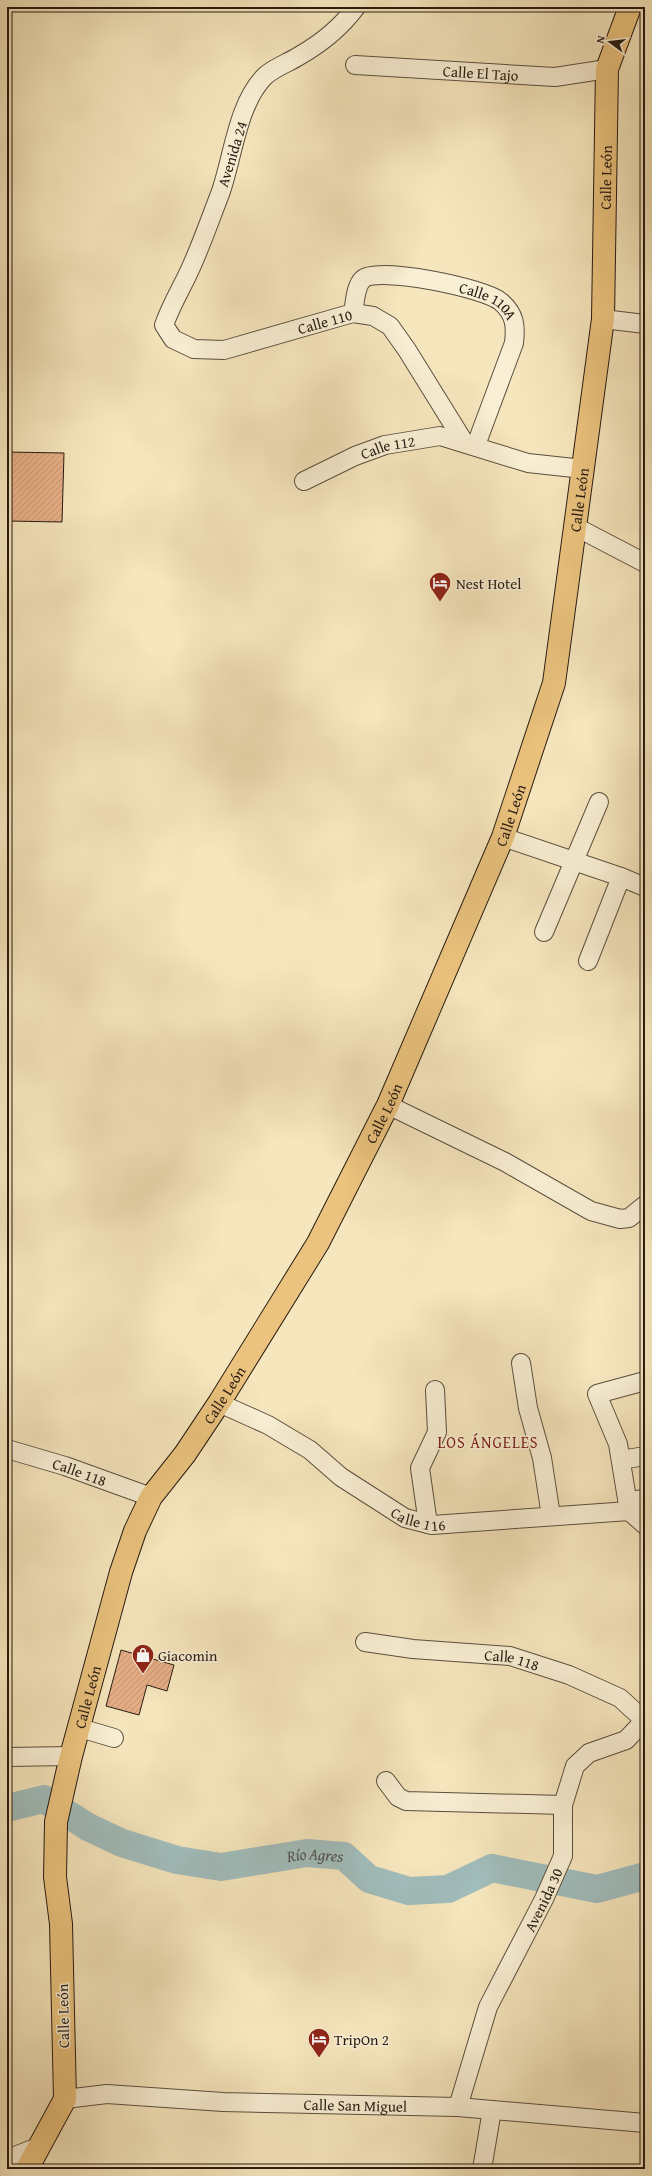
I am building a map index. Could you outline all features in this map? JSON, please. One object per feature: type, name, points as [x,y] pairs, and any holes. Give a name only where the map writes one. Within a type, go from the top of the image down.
[{"type":"main road","name":"Calle León","points":[[66,2099],[61,1924],[55,1877],[56,1822],[71,1756],[80,1728],[121,1572],[135,1531],[150,1497],[185,1454],[219,1403],[318,1242],[388,1105],[503,837],[554,683],[603,319],[606,69],[630,7]]},
{"type":"main road","points":[[28,2169],[38,2147],[66,2099]]},
{"type":"street","name":"Avenida 24","points":[[173,339],[164,325],[170,305],[186,278],[220,192],[240,121],[251,96],[265,76],[280,66],[300,56],[345,22],[356,7]]},
{"type":"street","name":"Calle El Tajo","points":[[355,65],[555,77],[606,69]]},
{"type":"street","name":"Calle 110A","points":[[352,313],[358,285],[363,278],[374,274],[417,278],[462,286],[490,295],[501,301],[513,316],[516,327],[514,343],[470,444]]},
{"type":"street","name":"Calle 110","points":[[173,339],[194,349],[224,350],[352,313],[373,316],[390,326],[470,444]]},
{"type":"street","points":[[603,319],[645,324]]},
{"type":"street","name":"Calle 112","points":[[304,481],[355,456],[385,445],[440,436],[470,444]]},
{"type":"street","points":[[470,444],[528,463],[583,469]]},
{"type":"street","points":[[576,527],[645,562]]},
{"type":"street","points":[[544,932],[599,802]]},
{"type":"street","points":[[503,837],[621,877],[645,887]]},
{"type":"street","points":[[588,961],[621,877]]},
{"type":"street","points":[[388,1105],[505,1162],[596,1213],[620,1219],[629,1218],[645,1205]]},
{"type":"street","points":[[521,1363],[528,1408],[542,1458],[551,1516]]},
{"type":"street","points":[[645,1381],[597,1394],[618,1444],[621,1460],[634,1504],[645,1525]]},
{"type":"street","points":[[428,1524],[420,1468],[437,1432],[435,1390]]},
{"type":"street","name":"Calle 116","points":[[219,1403],[268,1425],[310,1450],[342,1477],[405,1518],[428,1524],[551,1516],[634,1504]]},
{"type":"street","name":"Calle 118","points":[[7,1449],[65,1466],[150,1497]]},
{"type":"street","points":[[621,1460],[645,1456]]},
{"type":"street","name":"Calle 118","points":[[365,1642],[413,1649],[510,1656],[569,1675],[620,1698],[645,1720]]},
{"type":"street","name":"Avenida 30","points":[[458,2106],[488,2007],[544,1899],[562,1856],[563,1805],[575,1766],[590,1753],[626,1740],[645,1720]]},
{"type":"street","points":[[80,1728],[114,1738]]},
{"type":"street","points":[[7,1757],[71,1756]]},
{"type":"street","points":[[386,1781],[398,1797],[406,1800],[563,1805]]},
{"type":"street","name":"Calle San Miguel","points":[[66,2099],[107,2094],[223,2102],[458,2106],[645,2124]]},
{"type":"street","points":[[482,2169],[492,2110]]},
{"type":"street","points":[[7,2159],[38,2147]]},
{"type":"building","points":[[7,452],[64,453],[62,522],[7,521]]},
{"type":"building","name":"Giacomin","points":[[121,1650],[174,1665],[167,1691],[147,1685],[139,1715],[106,1706]]},
{"type":"waterway","name":"Río Agres","points":[[7,1808],[44,1799],[88,1827],[122,1843],[177,1860],[221,1867],[307,1853],[344,1856],[369,1879],[409,1891],[448,1889],[492,1868],[597,1889],[645,1876]]},
{"type":"place","name":"Nest Hotel","points":[[440,602]]},
{"type":"place","name":"Giacomin","points":[[143,1674]]},
{"type":"place","name":"TripOn 2","points":[[319,2058]]},
{"type":"district","name":"LOS ÁNGELES","points":[[488,1442]]}]
